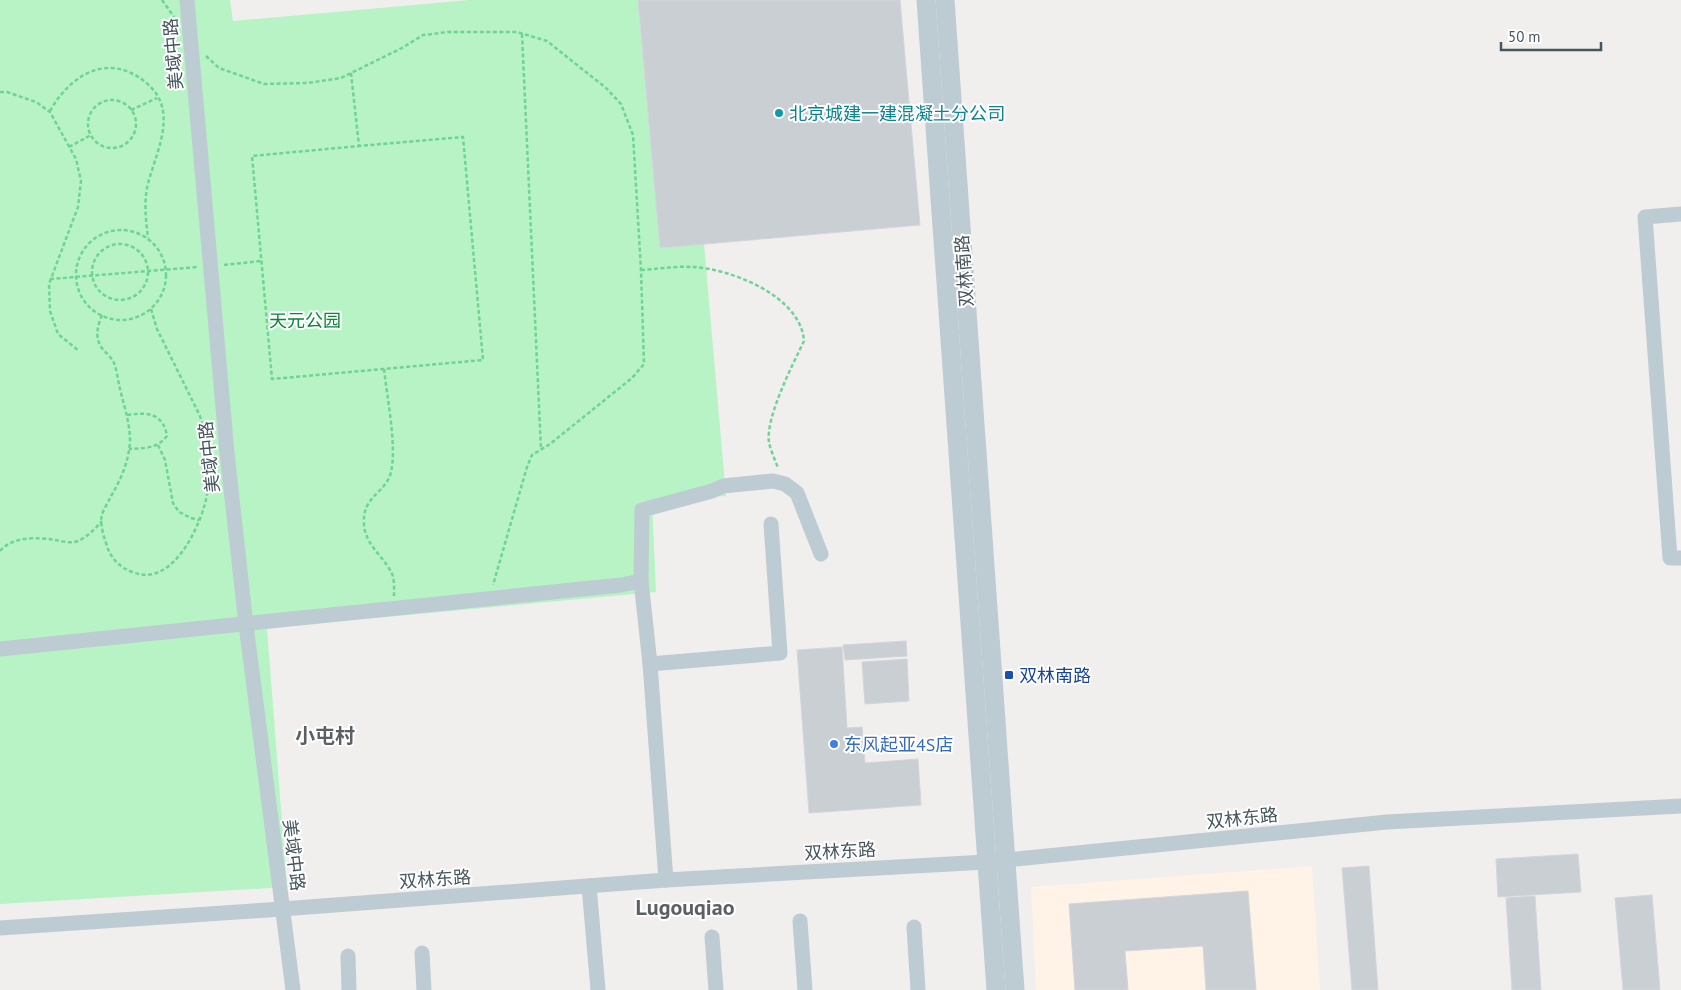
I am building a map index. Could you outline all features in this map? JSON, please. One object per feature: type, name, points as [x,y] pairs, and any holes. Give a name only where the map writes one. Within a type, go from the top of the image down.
[{"type":"street","name":"美域中路","points":[[188,0],[227,453],[246,625],[293,990]]},
{"type":"street","name":"双林南路","points":[[926,0],[996,990]]},
{"type":"street","name":"双林南路","points":[[945,0],[1016,990]]},
{"type":"street","points":[[1681,214],[1645,217],[1670,558],[1681,558]]},
{"type":"street","points":[[666,880],[650,664],[641,580],[642,510],[712,491],[723,486],[773,481],[785,484],[797,494],[821,554]]},
{"type":"street","points":[[650,664],[780,653],[771,524]]},
{"type":"street","points":[[0,649],[394,610],[621,585],[641,580]]},
{"type":"street","name":"双林东路","points":[[0,928],[666,880],[986,862],[1387,822],[1681,806]]},
{"type":"street","points":[[589,886],[598,990]]},
{"type":"street","points":[[800,921],[805,990]]},
{"type":"street","points":[[914,927],[918,990]]},
{"type":"street","points":[[712,937],[716,990]]},
{"type":"street","points":[[422,953],[424,990]]},
{"type":"street","points":[[348,956],[350,990]]},
{"type":"path","points":[[191,40],[219,68],[264,84],[308,83],[342,78],[402,48],[423,35],[448,32],[517,32],[547,41],[606,88],[621,104],[633,135],[641,270],[644,364],[632,378],[550,444],[532,455],[489,599]]},
{"type":"path","points":[[522,34],[541,450]]},
{"type":"path","points":[[50,112],[58,97],[73,82],[89,72],[107,67],[124,70],[139,77],[155,92],[162,108],[163,126],[144,208],[148,238]]},
{"type":"path","points":[[351,73],[359,146]]},
{"type":"path","points":[[0,92],[7,92],[36,102],[50,112],[76,160],[81,181],[78,207],[50,280],[50,311],[58,334],[79,350]]},
{"type":"path","points":[[131,110],[157,98]]},
{"type":"path","points":[[112,100],[131,110],[135,118],[134,134],[123,145],[107,148],[94,140],[88,125],[92,111],[97,105],[112,100]]},
{"type":"path","points":[[69,147],[91,135]]},
{"type":"path","points":[[463,137],[483,360],[272,379],[252,156],[359,146],[463,137]]},
{"type":"path","points":[[127,229],[148,238],[163,256],[166,270],[165,288],[158,302],[135,318],[121,320],[106,318],[94,311],[84,301],[78,288],[76,277],[78,260],[85,247],[96,236],[111,230],[127,229]]},
{"type":"path","points":[[115,244],[125,244],[134,247],[142,253],[147,261],[149,271],[143,289],[136,296],[126,300],[109,298],[101,293],[92,276],[94,260],[99,252],[115,244]]},
{"type":"path","points":[[50,280],[261,261]]},
{"type":"path","points":[[641,270],[691,267],[717,270],[755,284],[781,300],[798,319],[803,331],[804,341],[770,423],[769,442],[785,484]]},
{"type":"path","points":[[102,315],[97,327],[100,345],[114,363],[127,414],[130,441],[127,462],[101,516],[102,521],[108,550],[122,568],[137,574],[155,574],[169,567],[178,558],[199,520],[206,498],[210,457],[200,416],[157,329],[151,308]]},
{"type":"path","points":[[384,369],[392,439],[391,474],[380,491],[373,496],[367,505],[364,514],[364,526],[366,538],[391,571],[394,584],[394,610]]},
{"type":"path","points":[[127,414],[144,412],[155,416],[166,427],[167,436],[162,443],[151,448],[129,449]]},
{"type":"path","points":[[158,444],[165,460],[173,502],[179,512],[199,520]]},
{"type":"path","points":[[210,457],[227,453]]},
{"type":"path","points":[[0,551],[13,542],[25,539],[46,538],[76,542],[90,534],[102,521]]},
{"type":"shaded area","points":[[1312,866],[1320,990],[1036,990],[1031,887]]},
{"type":"green space","name":"天元公园","points":[[0,0],[230,0],[233,21],[469,0],[638,0],[660,248],[704,244],[726,496],[652,500],[656,592],[267,628],[287,887],[0,904]]},
{"type":"building","name":"北京城建一建混凝土分公司","points":[[638,0],[900,0],[920,225],[660,248]]},
{"type":"building","points":[[906,641],[907,656],[845,660],[843,645]]},
{"type":"building","name":"东风起亚4S店","points":[[842,647],[847,728],[862,727],[865,763],[918,759],[921,805],[809,813],[797,650]]},
{"type":"building","points":[[907,659],[909,701],[865,704],[862,662]]},
{"type":"building","points":[[1578,854],[1581,892],[1498,897],[1496,859]]},
{"type":"building","points":[[1369,866],[1378,990],[1352,990],[1342,868]]},
{"type":"building","points":[[1248,891],[1256,990],[1206,990],[1203,946],[1125,951],[1128,990],[1075,990],[1069,904]]},
{"type":"building","points":[[1652,895],[1660,990],[1623,990],[1615,898]]},
{"type":"building","points":[[1535,896],[1541,990],[1512,990],[1506,898]]},
{"type":"place","name":"北京城建一建混凝土分公司","points":[[779,113]]},
{"type":"place","name":"双林南路","points":[[1009,675]]},
{"type":"place","name":"东风起亚4S店","points":[[834,744]]},
{"type":"district","name":"小屯村","points":[[325,736]]},
{"type":"district","name":"Lugouqiao","points":[[685,907]]}]
